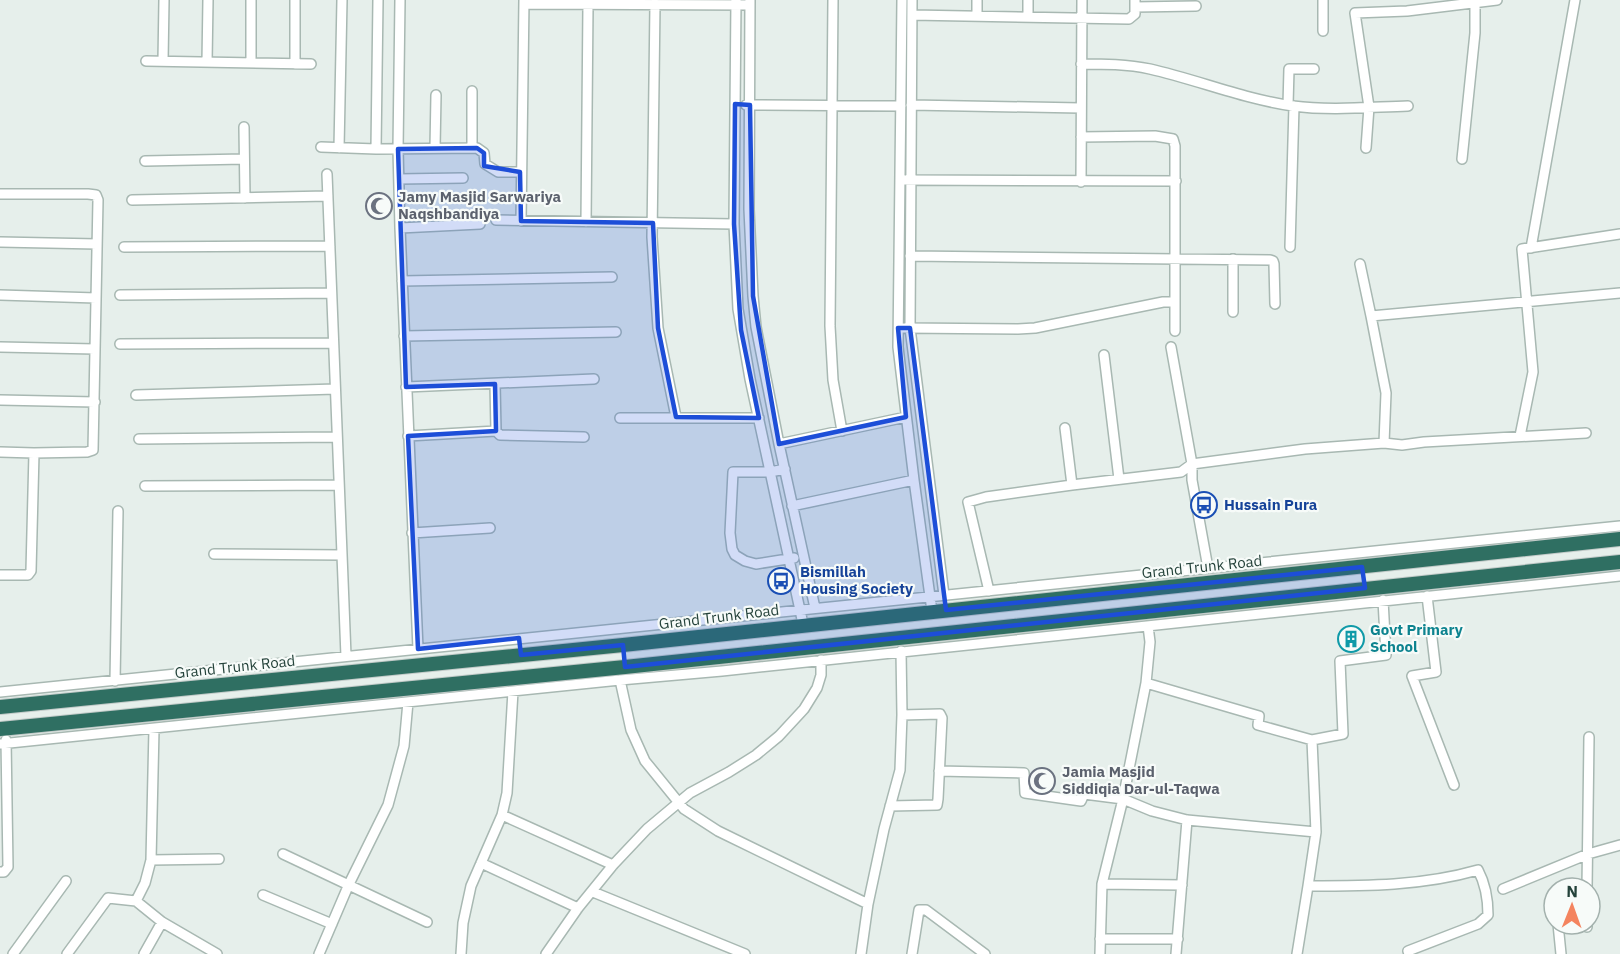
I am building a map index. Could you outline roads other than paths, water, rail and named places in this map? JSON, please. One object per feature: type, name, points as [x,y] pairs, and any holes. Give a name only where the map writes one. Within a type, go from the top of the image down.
[{"type":"highway","name":"Grand Trunk Road","points":[[0,707],[623,645],[803,624],[1379,566],[1620,539]]},
{"type":"highway","points":[[2,729],[179,711],[623,673],[1366,595],[1620,562]]},
{"type":"highway","points":[[1362,567],[1366,595]]},
{"type":"highway","points":[[623,645],[623,673]]},
{"type":"highway","points":[[32,704],[34,726]]},
{"type":"highway","points":[[179,711],[181,726]]},
{"type":"highway","points":[[62,723],[64,738]]},
{"type":"street","points":[[163,61],[164,0]]},
{"type":"street","points":[[207,62],[208,0]]},
{"type":"street","points":[[250,63],[251,0]]},
{"type":"street","points":[[295,0],[295,63]]},
{"type":"street","points":[[339,148],[342,0]]},
{"type":"street","points":[[376,149],[378,0]]},
{"type":"street","points":[[400,0],[398,149],[400,228],[418,649]]},
{"type":"street","points":[[833,0],[831,343],[833,380],[842,431]]},
{"type":"street","points":[[902,0],[906,106],[898,328],[906,417],[932,611]]},
{"type":"street","points":[[906,62],[912,0]]},
{"type":"street","points":[[977,0],[977,16]]},
{"type":"street","points":[[1028,0],[1028,16]]},
{"type":"street","points":[[1081,182],[1082,0]]},
{"type":"street","points":[[1323,0],[1323,32]]},
{"type":"street","points":[[1366,148],[1369,107],[1355,13],[1497,0]]},
{"type":"street","points":[[1531,248],[1575,0]]},
{"type":"street","points":[[521,221],[524,2],[588,5],[750,2],[750,219],[756,327],[802,556],[815,608]]},
{"type":"street","points":[[736,2],[734,224],[740,319],[803,624]]},
{"type":"street","points":[[1462,159],[1476,33],[1475,2]]},
{"type":"street","points":[[912,15],[1129,19],[1135,14],[1135,3],[1196,6]]},
{"type":"street","points":[[655,4],[652,237],[658,328],[676,417]]},
{"type":"street","points":[[586,222],[588,5]]},
{"type":"street","points":[[146,61],[311,64]]},
{"type":"street","points":[[1081,64],[1113,64],[1151,69],[1232,92],[1291,105],[1408,106]]},
{"type":"street","points":[[1290,247],[1291,105],[1288,69],[1314,69]]},
{"type":"street","points":[[472,91],[472,148]]},
{"type":"street","points":[[435,148],[436,95]]},
{"type":"street","points":[[735,104],[1080,108]]},
{"type":"street","points":[[244,127],[245,198]]},
{"type":"street","points":[[1081,137],[1155,136],[1173,139],[1176,181],[1175,331]]},
{"type":"street","points":[[321,147],[472,148],[482,150],[485,164],[492,170],[520,172]]},
{"type":"street","points":[[145,161],[244,159]]},
{"type":"street","points":[[327,174],[346,656]]},
{"type":"street","points":[[399,179],[463,178]]},
{"type":"street","points":[[905,180],[1176,181]]},
{"type":"street","points":[[905,180],[910,256],[910,328],[944,595]]},
{"type":"street","points":[[0,194],[96,195],[98,200],[93,450],[87,452],[0,452]]},
{"type":"street","points":[[132,200],[328,196]]},
{"type":"street","points":[[496,220],[734,224]]},
{"type":"street","points":[[400,228],[480,224]]},
{"type":"street","points":[[1520,436],[1533,372],[1522,249],[1620,234]]},
{"type":"street","points":[[0,242],[97,244]]},
{"type":"street","points":[[124,247],[330,246]]},
{"type":"street","points":[[910,256],[1273,261],[1275,304]]},
{"type":"street","points":[[1233,259],[1233,312]]},
{"type":"street","points":[[1360,264],[1386,393],[1384,443]]},
{"type":"street","points":[[402,281],[612,277]]},
{"type":"street","points":[[120,295],[332,293]]},
{"type":"street","points":[[1371,316],[1620,293]]},
{"type":"street","points":[[0,295],[96,298]]},
{"type":"street","points":[[898,328],[1018,330],[1163,302],[1175,302]]},
{"type":"street","points":[[404,336],[616,332]]},
{"type":"street","points":[[120,344],[333,343]]},
{"type":"street","points":[[1171,347],[1208,568]]},
{"type":"street","points":[[0,348],[95,349]]},
{"type":"street","points":[[1104,355],[1119,479]]},
{"type":"street","points":[[406,387],[594,379]]},
{"type":"street","points":[[495,384],[496,431]]},
{"type":"street","points":[[136,395],[335,389]]},
{"type":"street","points":[[0,400],[95,402]]},
{"type":"street","points":[[779,444],[906,417]]},
{"type":"street","points":[[620,418],[759,418]]},
{"type":"street","points":[[1065,428],[1072,485]]},
{"type":"street","points":[[408,436],[496,431],[500,435],[584,437]]},
{"type":"street","points":[[989,591],[968,502],[986,497],[1180,472],[1192,464],[1305,449],[1586,433]]},
{"type":"street","points":[[139,439],[337,437]]},
{"type":"street","points":[[0,575],[28,575],[31,571],[34,453]]},
{"type":"street","points":[[785,469],[770,472],[734,472],[730,542],[735,555],[751,563],[802,556]]},
{"type":"street","points":[[792,506],[914,480]]},
{"type":"street","points":[[145,486],[339,485]]},
{"type":"street","points":[[114,681],[118,511]]},
{"type":"street","points":[[0,692],[1620,526]]},
{"type":"street","points":[[412,533],[490,528]]},
{"type":"street","points":[[1377,551],[1379,566]]},
{"type":"street","points":[[214,554],[342,555]]},
{"type":"street","points":[[3,744],[513,691],[623,673],[821,660],[1148,627],[1366,595],[1383,600],[1620,576]]},
{"type":"street","points":[[1427,596],[1436,672],[1412,675],[1454,785]]},
{"type":"street","points":[[1146,683],[1258,716],[1258,725],[1312,740],[1343,734],[1340,661],[1386,655],[1383,600]]},
{"type":"street","points":[[656,624],[658,641]]},
{"type":"street","points":[[1100,954],[1102,884],[1123,799],[1146,683],[1150,642],[1148,627]]},
{"type":"street","points":[[519,638],[520,655]]},
{"type":"street","points":[[861,954],[868,904],[900,770],[901,651]]},
{"type":"street","points":[[560,954],[548,952],[578,908],[613,865],[647,829],[690,793],[756,755],[779,736],[804,709],[817,688],[821,675],[821,660]]},
{"type":"street","points":[[623,673],[631,730],[645,761],[684,809],[718,831],[868,904]]},
{"type":"street","points":[[461,954],[463,923],[471,886],[502,815],[507,793],[513,691]]},
{"type":"street","points":[[319,954],[349,884],[388,805],[404,746],[408,702]]},
{"type":"street","points":[[890,806],[937,805],[942,718],[940,714],[902,716]]},
{"type":"street","points":[[0,872],[7,870],[8,867],[4,840],[2,729]]},
{"type":"street","points":[[136,901],[145,883],[152,860],[154,729]]},
{"type":"street","points":[[1587,876],[1589,736]]},
{"type":"street","points":[[1297,954],[1316,832],[1312,740]]},
{"type":"street","points":[[939,771],[1024,773],[1025,793],[1081,801],[1084,794],[1123,799],[1152,811],[1187,820],[1316,832]]},
{"type":"street","points":[[502,815],[613,865]]},
{"type":"street","points":[[1176,954],[1187,820]]},
{"type":"street","points":[[1503,889],[1588,854],[1620,845]]},
{"type":"street","points":[[283,854],[428,922]]},
{"type":"street","points":[[152,860],[219,860]]},
{"type":"street","points":[[481,863],[578,908]]},
{"type":"street","points":[[1308,886],[1392,886],[1454,877],[1478,870],[1484,882],[1488,915],[1478,924],[1406,953]]},
{"type":"street","points":[[13,954],[66,881]]},
{"type":"street","points":[[1102,884],[1182,885]]},
{"type":"street","points":[[593,892],[744,954]]},
{"type":"street","points":[[263,895],[332,924]]},
{"type":"street","points":[[67,954],[108,898],[136,901],[162,922],[217,954]]},
{"type":"street","points":[[912,954],[919,910],[926,910],[985,954]]},
{"type":"street","points":[[144,954],[162,922]]},
{"type":"street","points":[[1560,936],[1562,954]]},
{"type":"street","points":[[1100,939],[1178,939]]},
{"type":"place","name":"Jamy Masjid Sarwariya Naqshbandiya","points":[[379,206]]},
{"type":"place","name":"Hussain Pura","points":[[1204,505]]},
{"type":"place","name":"Bismillah Housing Society","points":[[781,581]]},
{"type":"place","name":"Govt Primary School","points":[[1351,639]]},
{"type":"place","name":"Jamia Masjid Siddiqia Dar-ul-Taqwa","points":[[1042,781]]}]
